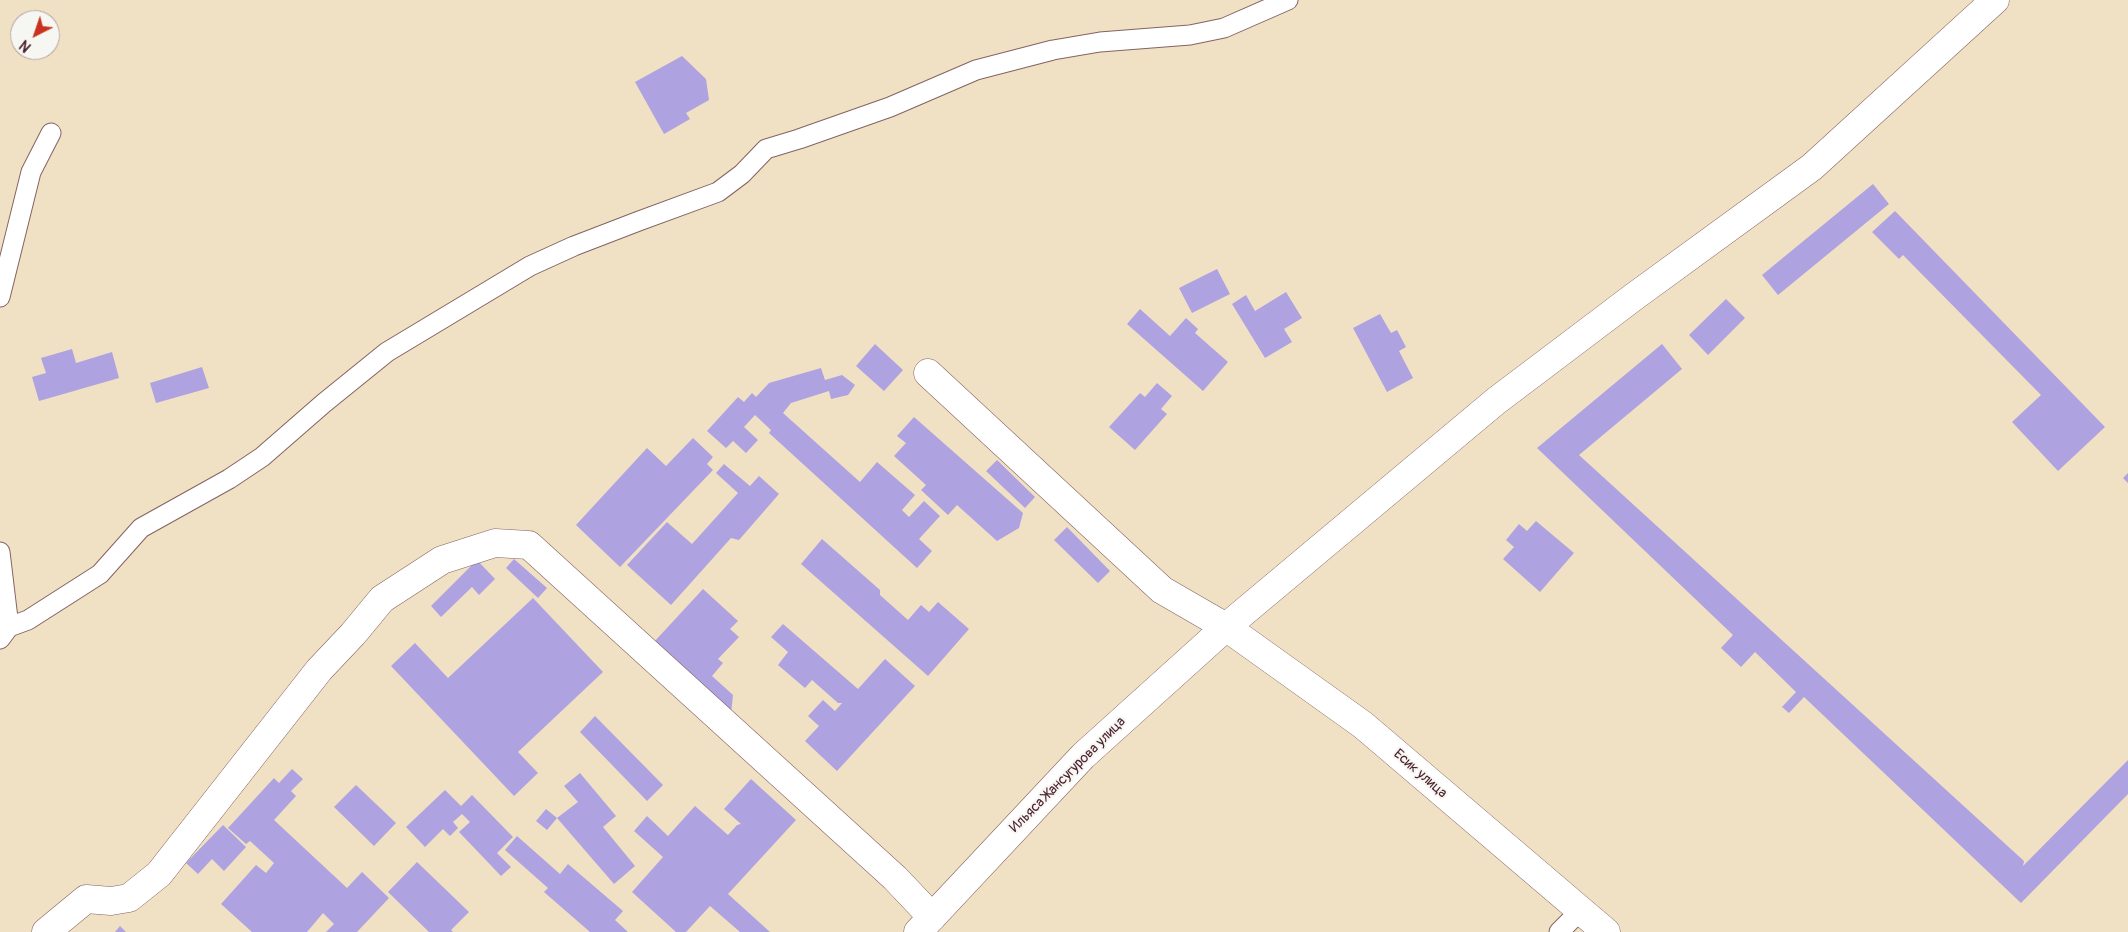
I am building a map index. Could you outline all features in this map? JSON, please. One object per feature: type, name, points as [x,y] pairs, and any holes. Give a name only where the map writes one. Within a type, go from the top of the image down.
[{"type":"street","name":"Ильяса Жансугурова улица","points":[[925,925],[989,854],[1083,756],[1226,627],[1496,401],[1635,296],[1812,167],[1995,0]]},
{"type":"street","name":"Есик улица","points":[[928,374],[1162,590],[1226,627],[1364,724],[1606,932]]},
{"type":"street","points":[[46,932],[86,899],[111,901],[129,898],[159,874],[319,670],[382,599],[442,560],[495,544],[529,545],[888,871],[925,925]]},
{"type":"lane","points":[[0,552],[5,633],[100,574],[142,528],[229,479],[262,457],[387,352],[530,266],[639,220],[718,192],[742,174],[766,149],[890,107],[976,70],[1053,50],[1100,42],[1190,35],[1224,28],[1288,0]]},
{"type":"lane","points":[[0,297],[31,172],[51,133]]},
{"type":"lane","points":[[1559,932],[1580,911]]},
{"type":"building","points":[[682,56],[706,79],[709,100],[686,113],[690,119],[664,134],[635,82]]},
{"type":"building","points":[[1873,184],[1889,204],[1778,295],[1762,275]]},
{"type":"building","points":[[1895,211],[2105,427],[2058,471],[2012,422],[2041,395],[1903,255],[1899,259],[1872,232]]},
{"type":"building","points":[[1217,269],[1230,294],[1192,313],[1179,288]]},
{"type":"building","points":[[1286,292],[1302,318],[1284,329],[1292,342],[1265,358],[1232,304],[1246,295],[1255,311]]},
{"type":"building","points":[[1726,299],[1745,318],[1708,355],[1689,335]]},
{"type":"building","points":[[1140,309],[1170,336],[1186,318],[1198,329],[1195,333],[1228,362],[1203,391],[1127,324]]},
{"type":"building","points":[[1380,314],[1391,333],[1397,330],[1406,347],[1399,351],[1413,378],[1387,392],[1353,328]]},
{"type":"building","points":[[875,344],[903,370],[884,391],[856,366]]},
{"type":"building","points":[[1662,344],[1682,369],[1579,455],[2024,861],[2023,866],[2128,760],[2128,794],[2021,903],[1804,697],[1789,713],[1782,707],[1796,692],[1755,652],[1741,667],[1721,648],[1733,635],[1537,448]]},
{"type":"building","points":[[72,349],[76,363],[112,352],[119,378],[39,401],[32,377],[46,373],[41,358]]},
{"type":"building","points":[[202,367],[209,388],[156,403],[150,383]]},
{"type":"building","points":[[821,368],[825,380],[842,375],[855,385],[848,395],[831,399],[829,391],[791,403],[783,413],[860,482],[877,462],[915,495],[902,510],[909,517],[924,501],[940,516],[919,539],[932,551],[917,568],[769,433],[771,430],[755,415],[744,427],[758,440],[746,453],[733,441],[726,448],[707,431],[738,397],[744,402],[752,393],[756,397],[769,383]]},
{"type":"building","points":[[1157,383],[1172,396],[1161,409],[1167,414],[1135,450],[1109,427],[1140,393],[1145,397]]},
{"type":"building","points":[[914,417],[1023,513],[1019,528],[997,541],[957,505],[948,515],[921,490],[926,485],[894,456],[906,443],[897,436]]},
{"type":"building","points":[[693,438],[713,457],[707,464],[713,470],[620,567],[576,525],[647,448],[666,466]]},
{"type":"building","points":[[997,460],[1035,497],[1025,508],[986,471]]},
{"type":"building","points":[[724,464],[750,486],[759,476],[779,494],[739,540],[731,538],[671,605],[627,565],[667,522],[692,544],[738,493],[716,473]]},
{"type":"building","points":[[2128,473],[2128,483],[2123,478]]},
{"type":"building","points":[[1536,521],[1574,553],[1540,592],[1503,559],[1514,547],[1506,540],[1519,524],[1527,531]]},
{"type":"building","points":[[1067,527],[1110,571],[1098,583],[1054,540]]},
{"type":"building","points":[[822,539],[880,590],[880,595],[908,620],[921,605],[929,612],[938,602],[969,629],[928,676],[801,564]]},
{"type":"building","points":[[514,559],[547,588],[538,598],[506,568]]},
{"type":"building","points":[[477,560],[495,579],[479,595],[472,587],[441,617],[431,606]]},
{"type":"building","points":[[703,589],[738,621],[730,629],[739,637],[718,659],[723,663],[712,676],[733,695],[731,714],[654,642]]},
{"type":"building","points":[[533,598],[603,672],[518,752],[538,773],[514,796],[391,666],[415,643],[448,678]]},
{"type":"building","points":[[783,624],[858,689],[885,659],[915,686],[837,771],[805,741],[819,726],[808,716],[823,700],[835,711],[842,703],[838,703],[812,680],[805,688],[778,665],[788,652],[771,637]]},
{"type":"building","points":[[595,716],[663,785],[647,801],[580,732]]},
{"type":"building","points":[[292,769],[303,779],[291,791],[296,796],[274,820],[347,888],[362,872],[389,898],[357,932],[326,932],[334,924],[323,913],[307,932],[252,932],[221,904],[256,865],[266,873],[274,863],[250,841],[246,844],[228,828],[274,778],[279,783]]},
{"type":"building","points":[[580,773],[616,816],[603,827],[635,866],[614,884],[557,818],[578,802],[564,786]]},
{"type":"building","points":[[751,779],[796,820],[728,894],[770,932],[740,932],[710,906],[686,932],[676,932],[632,892],[663,857],[634,831],[647,816],[668,836],[695,806],[728,835],[737,825],[741,824],[724,809]]},
{"type":"building","points":[[356,785],[396,823],[374,846],[334,807]]},
{"type":"building","points":[[445,790],[461,806],[472,795],[513,837],[497,853],[511,867],[501,876],[459,832],[470,822],[462,814],[453,822],[458,828],[450,836],[443,829],[425,847],[406,827]]},
{"type":"building","points":[[546,809],[557,818],[547,830],[536,821]]},
{"type":"building","points":[[223,825],[246,847],[224,871],[212,859],[198,874],[186,863]]},
{"type":"building","points":[[517,836],[560,874],[568,864],[623,911],[615,920],[628,932],[590,932],[544,892],[548,888],[505,850]]},
{"type":"building","points":[[417,862],[469,912],[451,930],[453,932],[429,932],[388,892]]},
{"type":"building","points":[[120,926],[126,932],[115,932]]}]
